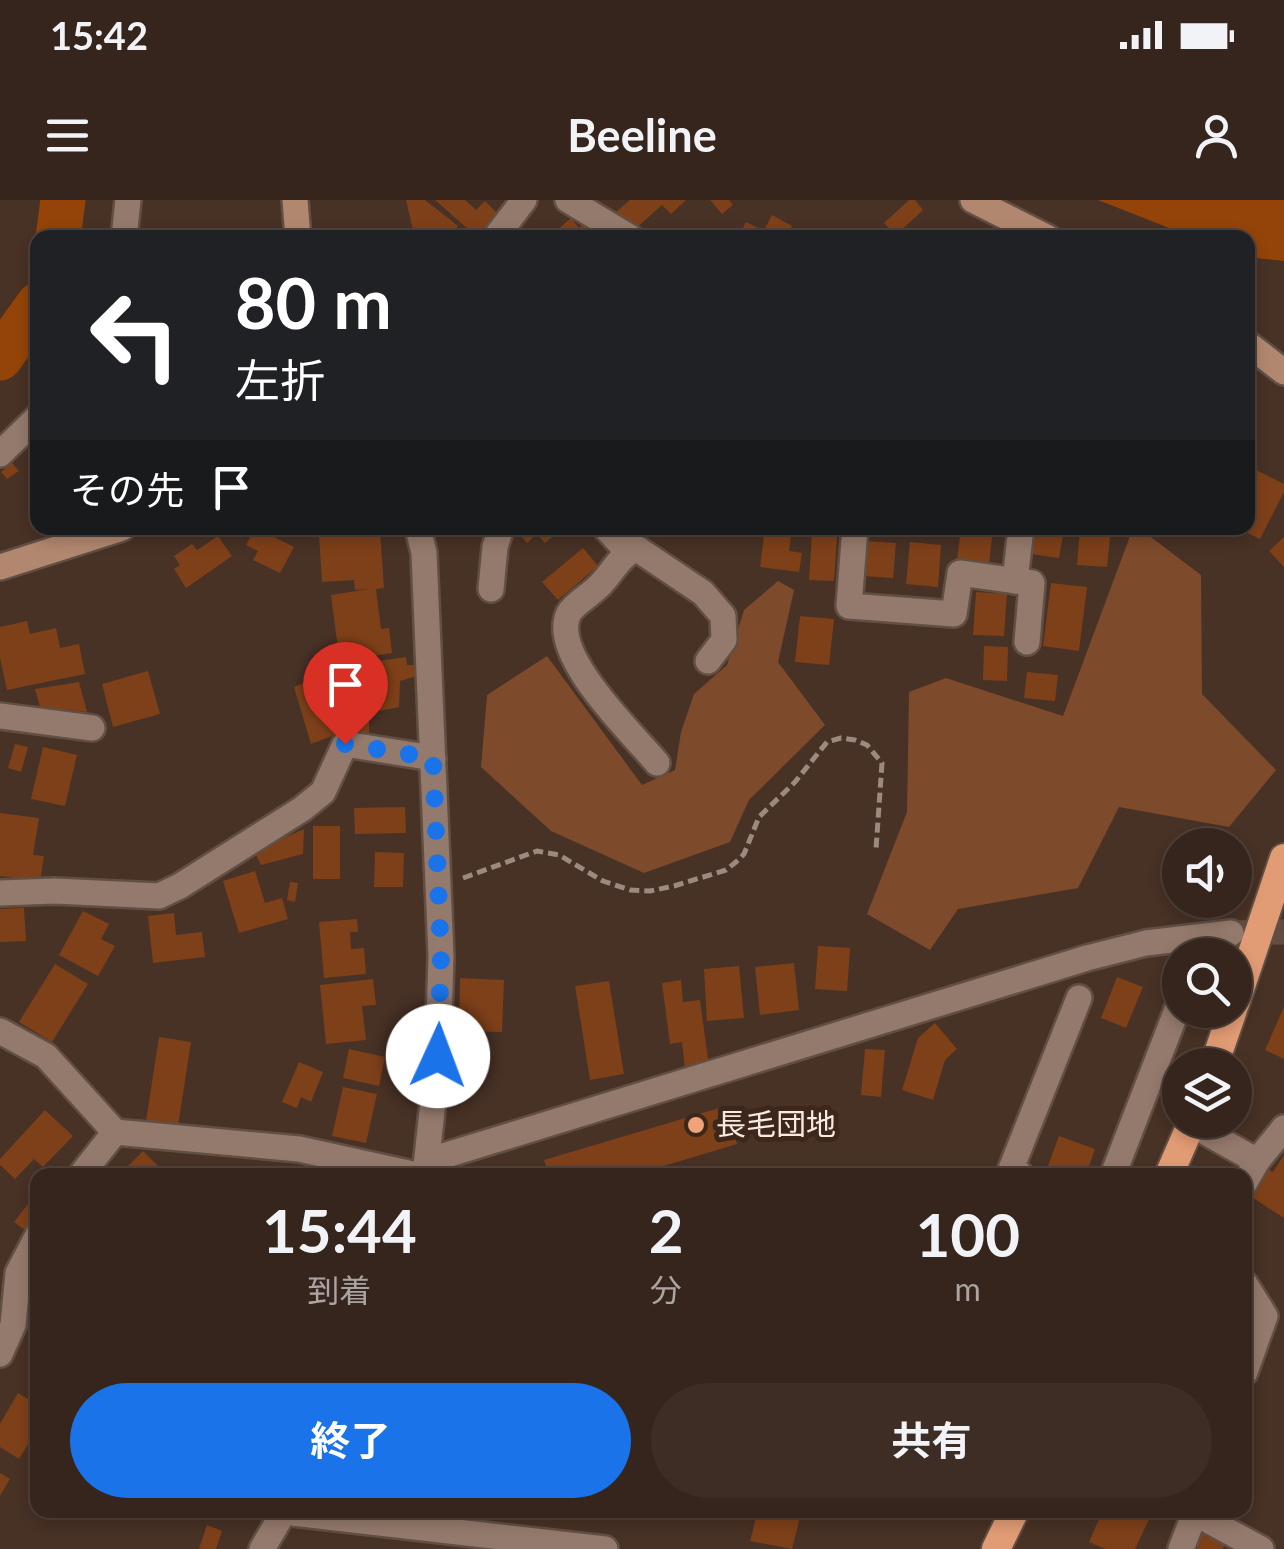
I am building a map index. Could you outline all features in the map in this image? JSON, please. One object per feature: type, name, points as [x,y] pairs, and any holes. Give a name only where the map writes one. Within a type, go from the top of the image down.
[{"type":"highway","points":[[1252,953],[1284,858]]},
{"type":"highway","points":[[1172,1168],[1185,1138]]},
{"type":"highway","points":[[996,1549],[1011,1518]]},
{"type":"main road","points":[[294,200],[297,230]]},
{"type":"main road","points":[[972,200],[1032,230]]},
{"type":"main road","points":[[1255,349],[1284,372]]},
{"type":"main road","points":[[0,567],[100,535]]},
{"type":"street","points":[[125,230],[128,200]]},
{"type":"street","points":[[500,230],[524,200]]},
{"type":"street","points":[[568,200],[617,230]]},
{"type":"street","points":[[0,454],[30,425]]},
{"type":"street","points":[[420,535],[424,553],[441,956],[438,1056],[423,1168]]},
{"type":"street","points":[[492,589],[499,535]]},
{"type":"street","points":[[855,535],[850,606],[954,614],[960,573],[1032,584],[1028,642]]},
{"type":"street","points":[[1015,581],[1021,535]]},
{"type":"street","points":[[657,763],[578,670],[566,633],[569,613],[602,584],[637,542],[703,593],[724,616],[724,640],[708,660]]},
{"type":"street","points":[[0,716],[92,728]]},
{"type":"street","points":[[0,894],[55,891],[158,896],[302,810],[322,792],[345,744],[433,758]]},
{"type":"street","points":[[1214,938],[1232,932]]},
{"type":"street","points":[[429,1168],[1087,958],[1146,943],[1162,944]]},
{"type":"street","points":[[1012,1168],[1078,998]]},
{"type":"street","points":[[1116,1168],[1170,1028]]},
{"type":"street","points":[[0,1031],[46,1056],[115,1132],[299,1149],[411,1168]]},
{"type":"street","points":[[1252,1171],[1284,1128]]},
{"type":"street","points":[[87,1168],[115,1132]]},
{"type":"street","points":[[1211,1138],[1246,1168]]},
{"type":"street","points":[[294,1168],[299,1149]]},
{"type":"street","points":[[0,1354],[13,1326],[18,1273],[30,1250]]},
{"type":"street","points":[[1252,1295],[1265,1316],[1252,1352]]},
{"type":"street","points":[[262,1549],[281,1518]]},
{"type":"street","points":[[344,1518],[605,1549]]},
{"type":"street","points":[[1181,1549],[1191,1518]]},
{"type":"street","points":[[1206,1518],[1261,1549]]},
{"type":"path","points":[[438,888],[537,851],[559,855],[603,881],[630,890],[650,892],[726,870],[744,854],[759,817],[828,742],[841,738],[867,745],[882,763],[876,849]]},
{"type":"shaded area","points":[[1098,200],[1284,200],[1284,261],[1255,258],[1255,230],[1174,230]]},
{"type":"shaded area","points":[[1130,535],[1148,535],[1201,575],[1202,694],[1276,770],[1229,827],[1119,807],[1078,888],[958,909],[930,950],[867,914],[907,812],[909,692],[946,678],[1063,716]]},
{"type":"shaded area","points":[[778,581],[794,590],[778,662],[825,725],[749,800],[730,842],[644,873],[551,831],[481,767],[487,695],[547,656],[642,785],[675,770],[681,732],[694,694],[727,665],[744,610]]},
{"type":"building","points":[[406,200],[425,200],[458,226],[455,230],[413,230]]},
{"type":"building","points":[[435,200],[465,200],[476,210],[485,201],[498,214],[483,230],[469,230]]},
{"type":"building","points":[[630,200],[686,200],[671,214],[662,205],[634,230],[616,212]]},
{"type":"building","points":[[710,200],[729,200],[733,205],[722,214]]},
{"type":"building","points":[[909,200],[915,200],[923,210],[901,230],[891,230],[884,223]]},
{"type":"building","points":[[772,215],[792,226],[790,230],[764,230]]},
{"type":"building","points":[[571,218],[579,228],[587,220],[596,230],[557,230]]},
{"type":"building","points":[[746,222],[762,230],[742,230]]},
{"type":"building","points":[[12,463],[19,471],[7,479],[1,472]]},
{"type":"building","points":[[1255,470],[1284,484],[1284,492],[1260,539],[1252,535],[1255,535]]},
{"type":"building","points":[[251,535],[270,535],[294,547],[280,573],[253,560],[258,551],[246,545]]},
{"type":"building","points":[[319,535],[380,535],[384,588],[376,589],[381,629],[389,628],[392,653],[366,657],[364,646],[338,649],[331,595],[369,589],[355,590],[354,580],[322,582]]},
{"type":"building","points":[[538,535],[555,535],[545,543]]},
{"type":"building","points":[[764,535],[791,535],[789,551],[802,553],[799,572],[760,567]]},
{"type":"building","points":[[812,535],[837,536],[834,581],[809,580]]},
{"type":"building","points":[[960,535],[992,535],[989,564],[957,560]]},
{"type":"building","points":[[1034,535],[1063,535],[1059,558],[1031,554]]},
{"type":"building","points":[[1079,535],[1110,535],[1107,567],[1077,565]]},
{"type":"building","points":[[218,536],[232,556],[186,588],[174,569],[180,565],[174,556],[192,544],[197,550]]},
{"type":"building","points":[[1284,537],[1284,567],[1269,551]]},
{"type":"building","points":[[865,541],[896,543],[893,578],[862,576]]},
{"type":"building","points":[[910,542],[941,545],[938,587],[906,584]]},
{"type":"building","points":[[583,548],[598,566],[558,600],[542,582]]},
{"type":"building","points":[[1051,583],[1087,587],[1079,651],[1043,646]]},
{"type":"building","points":[[976,592],[1007,594],[1004,636],[973,635]]},
{"type":"building","points":[[800,616],[834,619],[829,665],[795,662]]},
{"type":"building","points":[[27,621],[30,634],[56,628],[60,648],[79,644],[85,674],[7,690],[0,658],[0,627]]},
{"type":"building","points":[[984,646],[1008,647],[1007,681],[983,680]]},
{"type":"building","points":[[406,657],[407,665],[418,665],[417,676],[400,681],[399,707],[369,713],[369,733],[345,731],[311,744],[294,687],[351,665]]},
{"type":"building","points":[[148,671],[160,714],[113,727],[102,684]]},
{"type":"building","points":[[1027,672],[1058,675],[1055,701],[1024,698]]},
{"type":"building","points":[[79,682],[87,712],[40,707],[35,689]]},
{"type":"building","points":[[15,744],[28,747],[21,772],[8,768]]},
{"type":"building","points":[[43,747],[77,755],[65,806],[31,799]]},
{"type":"building","points":[[405,807],[406,833],[355,834],[354,808]]},
{"type":"building","points":[[0,813],[39,818],[33,855],[44,856],[40,881],[0,876]]},
{"type":"building","points":[[313,826],[340,826],[340,879],[313,879]]},
{"type":"building","points":[[304,829],[303,854],[261,865],[254,851]]},
{"type":"building","points":[[375,852],[404,853],[403,887],[374,887]]},
{"type":"building","points":[[255,871],[265,903],[282,898],[288,919],[239,933],[223,881]]},
{"type":"building","points":[[290,882],[298,883],[295,902],[287,900]]},
{"type":"building","points":[[24,908],[26,941],[0,942],[0,909]]},
{"type":"building","points":[[83,911],[109,924],[101,939],[115,946],[98,976],[59,955]]},
{"type":"building","points":[[174,913],[176,935],[202,932],[205,957],[153,963],[148,916]]},
{"type":"building","points":[[357,919],[358,932],[350,932],[351,949],[364,948],[366,974],[324,978],[319,922]]},
{"type":"building","points":[[818,946],[850,948],[847,991],[815,989]]},
{"type":"building","points":[[794,963],[799,1010],[760,1015],[755,967]]},
{"type":"building","points":[[55,964],[88,984],[52,1042],[19,1022]]},
{"type":"building","points":[[739,966],[744,1018],[707,1021],[704,969]]},
{"type":"building","points":[[1117,977],[1143,987],[1126,1028],[1101,1018]]},
{"type":"building","points":[[460,978],[504,980],[502,1032],[459,1031]]},
{"type":"building","points":[[373,979],[376,1005],[362,1006],[366,1040],[326,1044],[320,985]]},
{"type":"building","points":[[681,980],[683,1002],[700,1000],[709,1066],[685,1069],[682,1042],[670,1044],[662,983]]},
{"type":"building","points":[[609,981],[624,1074],[590,1080],[575,986]]},
{"type":"building","points":[[1284,1007],[1284,1059],[1265,1050]]},
{"type":"building","points":[[935,1023],[957,1049],[945,1060],[933,1100],[902,1090],[918,1038]]},
{"type":"building","points":[[159,1037],[191,1042],[178,1126],[146,1121]]},
{"type":"building","points":[[349,1049],[385,1057],[379,1086],[343,1078]]},
{"type":"building","points":[[865,1049],[885,1050],[881,1097],[861,1095]]},
{"type":"building","points":[[397,1056],[424,1063],[418,1087],[391,1080]]},
{"type":"building","points":[[299,1062],[323,1072],[311,1102],[301,1097],[297,1108],[282,1102]]},
{"type":"building","points":[[343,1087],[377,1094],[366,1143],[332,1136]]},
{"type":"building","name":"長毛団地","points":[[726,1106],[737,1144],[657,1168],[547,1168],[544,1160]]},
{"type":"building","points":[[45,1110],[73,1136],[43,1167],[34,1159],[15,1179],[0,1165],[0,1159]]},
{"type":"building","points":[[1059,1136],[1095,1149],[1088,1168],[1047,1168]]},
{"type":"building","points":[[143,1151],[160,1168],[126,1168]]},
{"type":"building","points":[[1284,1155],[1284,1218],[1252,1197],[1268,1169],[1273,1172]]},
{"type":"building","points":[[30,1206],[30,1226],[26,1231],[14,1222]]},
{"type":"building","points":[[18,1393],[30,1400],[30,1441],[19,1459],[0,1447],[0,1424]]},
{"type":"building","points":[[0,1473],[10,1479],[0,1496]]},
{"type":"building","points":[[756,1518],[800,1518],[792,1549],[750,1541]]},
{"type":"building","points":[[1100,1518],[1150,1518],[1135,1549],[1105,1549],[1089,1542]]},
{"type":"building","points":[[207,1525],[222,1531],[216,1549],[199,1549]]},
{"type":"building","points":[[1200,1533],[1225,1539],[1223,1549],[1197,1549]]},
{"type":"waterway","points":[[59,230],[63,200]]},
{"type":"waterway","points":[[0,358],[30,316]]},
{"type":"tunnel","points":[[1231,933],[1284,932]]},
{"type":"place","name":"長毛団地","points":[[696,1125]]},
{"type":"route","points":[[345,744],[433,758],[441,956],[438,1056]]}]
